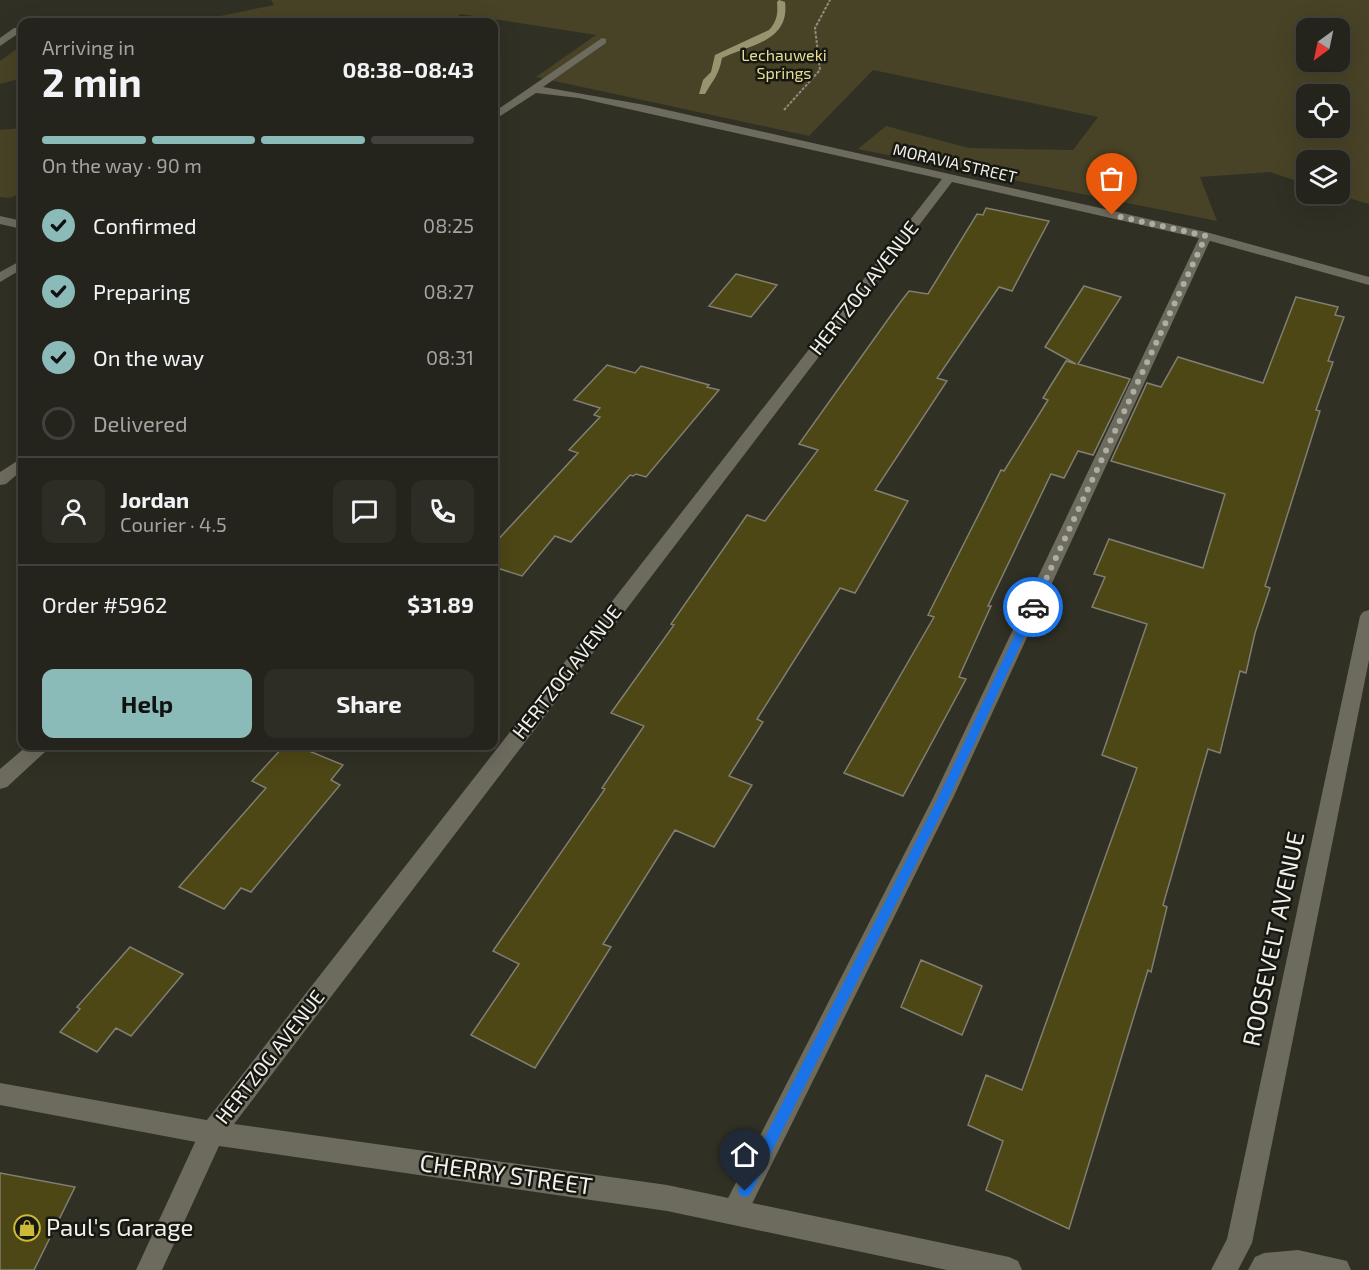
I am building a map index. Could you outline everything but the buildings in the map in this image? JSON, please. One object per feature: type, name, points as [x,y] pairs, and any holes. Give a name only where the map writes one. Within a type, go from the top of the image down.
[{"type":"street","points":[[0,26],[18,30],[0,43]]},
{"type":"street","points":[[498,114],[602,41]]},
{"type":"street","name":"MORAVIA STREET","points":[[532,89],[579,95],[645,108],[1206,236],[1369,281]]},
{"type":"street","name":"HERTZOG AVENUE","points":[[149,1270],[212,1133],[949,178]]},
{"type":"street","points":[[0,220],[18,224]]},
{"type":"street","points":[[735,1211],[943,798],[1206,236]]},
{"type":"street","points":[[0,278],[18,267]]},
{"type":"street","points":[[0,480],[18,466]]},
{"type":"street","name":"ROOSEVELT AVENUE","points":[[1224,1270],[1239,1243],[1369,616]]},
{"type":"street","points":[[0,781],[35,750]]},
{"type":"street","name":"CHERRY STREET","points":[[0,1094],[212,1133],[667,1198],[1009,1270]]},
{"type":"street","points":[[1261,1270],[1264,1266],[1298,1263],[1338,1270]]},
{"type":"path","points":[[745,132],[784,111],[820,70],[815,28],[830,0]]},
{"type":"green space","name":"Lechauweki Springs","points":[[271,0],[1369,0],[1369,204],[1350,198],[1350,150],[1296,150],[1296,181],[1270,172],[1200,177],[1217,221],[858,149],[886,126],[969,148],[1073,150],[1098,117],[873,70],[809,136],[536,77],[596,35],[498,18],[461,14],[455,18],[211,18],[274,5]]},
{"type":"green space","points":[[18,48],[18,79],[0,84],[0,61]]},
{"type":"green space","points":[[18,128],[18,194],[10,198],[0,197],[0,130]]},
{"type":"waterway","points":[[702,92],[707,80],[715,73],[718,57],[772,32],[779,24],[782,14],[781,2]]},
{"type":"way so far","points":[[1033,607],[1206,236],[1112,215]]},
{"type":"place","name":"Paul's Garage","points":[[27,1228]]},
{"type":"route","points":[[745,1191],[943,798],[1033,607]]}]
